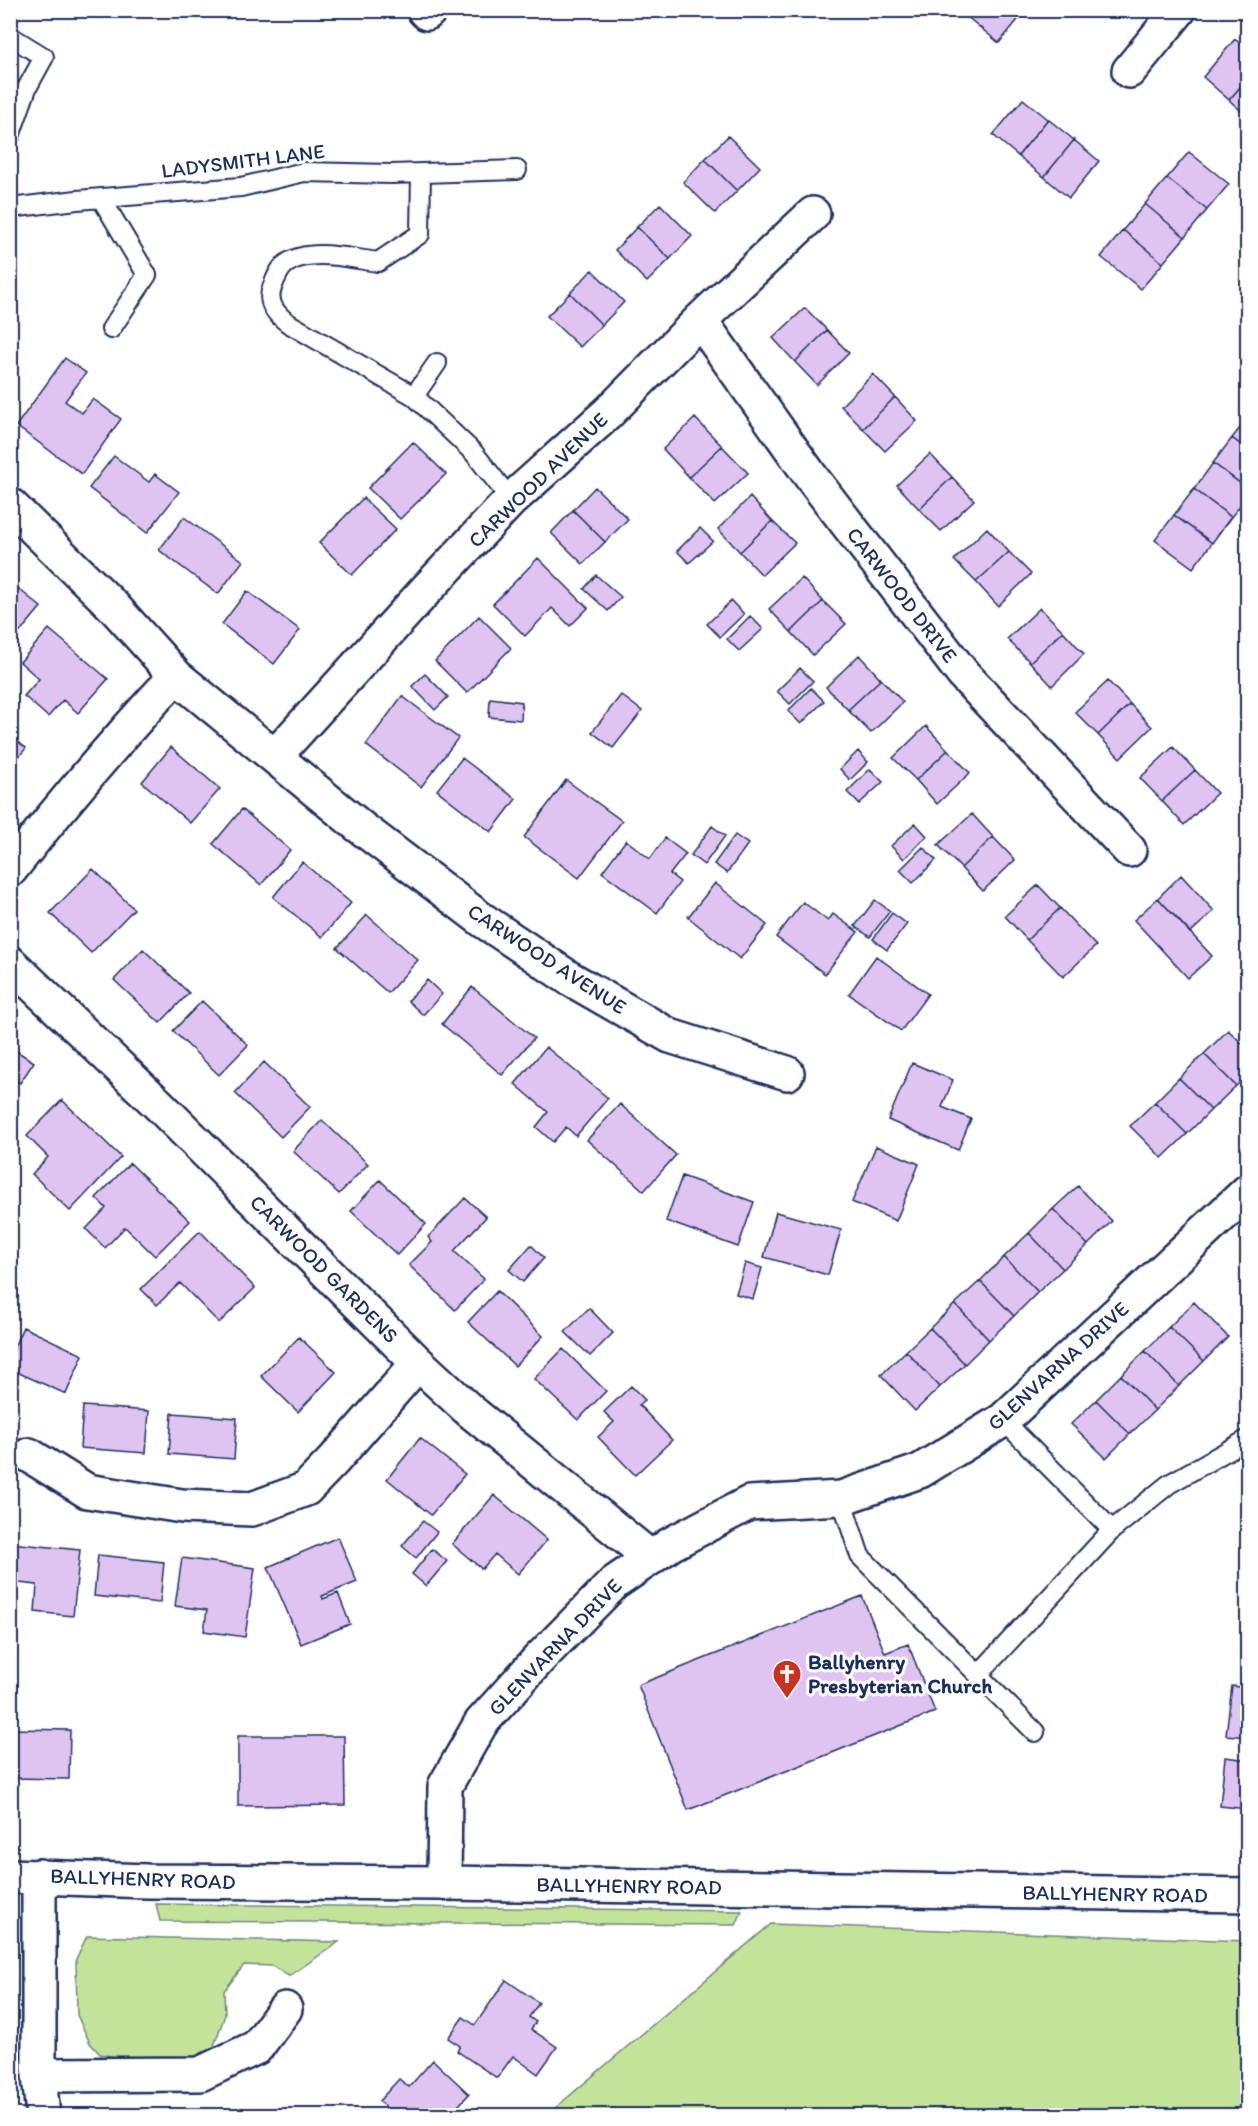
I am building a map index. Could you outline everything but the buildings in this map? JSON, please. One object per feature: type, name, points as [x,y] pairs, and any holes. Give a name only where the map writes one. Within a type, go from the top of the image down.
[{"type":"street","points":[[424,10],[427,13],[430,10]]},
{"type":"street","points":[[1129,71],[1179,10]]},
{"type":"street","name":"CARWOOD AVENUE","points":[[275,756],[426,590],[512,500],[608,413],[700,320],[813,214]]},
{"type":"street","name":"CARWOOD DRIVE","points":[[700,320],[812,478],[963,674],[1129,850]]},
{"type":"street","name":"CARWOOD AVENUE","points":[[10,505],[112,606],[176,676],[359,826],[481,919],[569,978],[670,1036],[787,1073]]},
{"type":"street","points":[[10,870],[82,781],[176,676]]},
{"type":"street","name":"CARWOOD GARDENS","points":[[10,963],[158,1104],[418,1363],[469,1410],[651,1558]]},
{"type":"street","name":"GLENVARNA DRIVE","points":[[444,1883],[445,1786],[481,1723],[614,1582],[671,1544],[749,1503],[841,1498],[920,1471],[1003,1420],[1248,1191]]},
{"type":"street","points":[[29,1455],[87,1491],[182,1506],[252,1509],[306,1489],[418,1363]]},
{"type":"street","points":[[25,1876],[43,2115]]},
{"type":"street","name":"BALLYHENRY ROAD","points":[[25,1876],[147,1881],[1248,1895]]},
{"type":"street","points":[[39,2075],[200,2074],[257,2047],[285,2009]]},
{"type":"lane","points":[[10,36],[44,57],[27,88],[10,136]]},
{"type":"lane","name":"LADYSMITH LANE","points":[[10,208],[241,187],[304,172],[421,173],[517,170]]},
{"type":"lane","points":[[421,173],[420,234],[378,262],[326,255],[300,258],[285,264],[270,293],[272,307],[279,316],[414,396],[474,453],[512,500]]},
{"type":"lane","points":[[101,198],[147,275],[111,329]]},
{"type":"lane","points":[[414,396],[436,363]]},
{"type":"lane","points":[[1003,1420],[1112,1530]]},
{"type":"lane","points":[[978,1675],[1112,1530],[1169,1484],[1248,1439]]},
{"type":"lane","points":[[841,1498],[860,1557],[1035,1732]]},
{"type":"green space","points":[[156,1904],[742,1911],[736,1925],[160,1921]]},
{"type":"green space","points":[[771,1924],[1247,1941],[1247,2115],[547,2115]]},
{"type":"green space","points":[[87,1936],[339,1942],[289,1976],[272,1966],[244,1965],[224,1991],[225,2015],[211,2054],[181,2061],[128,2059],[100,2054],[90,2043],[77,2015],[76,1959]]},
{"type":"place","name":"Ballyhenry Presbyterian Church","points":[[787,1700]]}]
